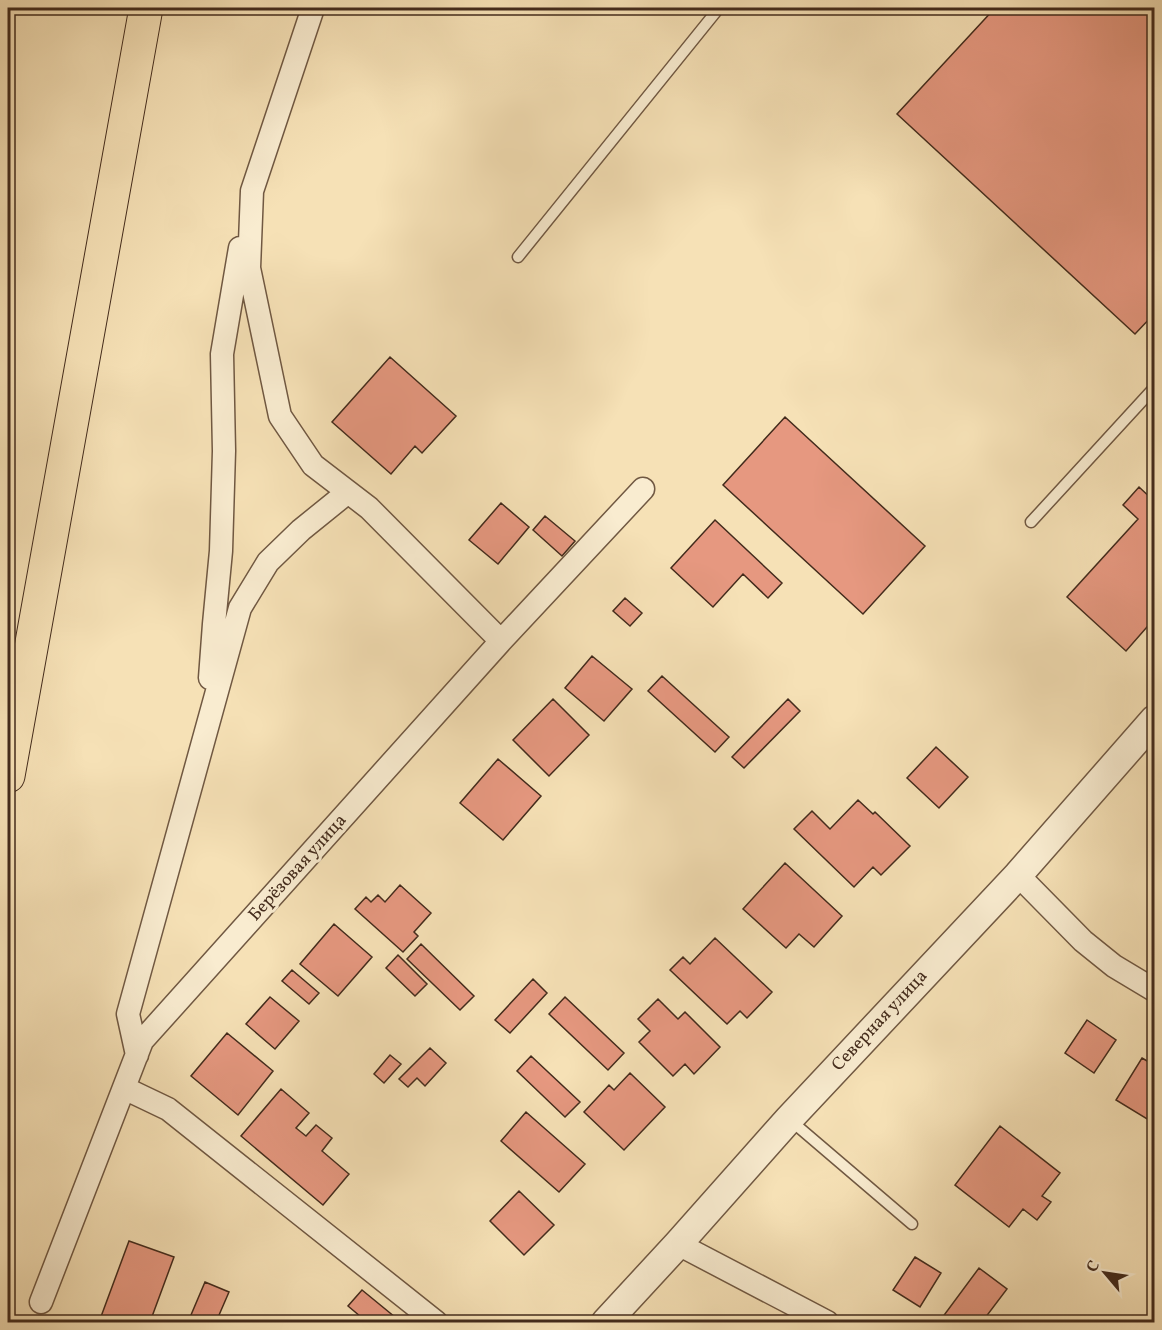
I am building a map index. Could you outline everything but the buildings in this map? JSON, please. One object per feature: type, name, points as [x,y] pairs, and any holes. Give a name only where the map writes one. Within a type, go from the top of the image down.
[{"type":"highway","points":[[8,776],[146,8]]},
{"type":"street","points":[[208,724],[221,551],[224,450],[222,354],[234,276],[252,191],[313,8]]},
{"type":"street","points":[[252,191],[249,268],[279,416],[313,465],[369,508],[501,641]]},
{"type":"street","name":"Берёзовая улица","points":[[41,1302],[142,1041],[501,641],[643,489]]},
{"type":"street","points":[[137,1055],[128,1014],[240,608],[268,562],[301,530],[348,492]]},
{"type":"street","name":"Северная улица","points":[[606,1323],[789,1119],[1017,875],[1155,720]]},
{"type":"street","points":[[1017,875],[1083,941],[1114,966],[1155,990]]},
{"type":"street","points":[[124,1088],[168,1109],[436,1323]]},
{"type":"street","points":[[678,1244],[826,1323]]},
{"type":"lane","points":[[518,257],[719,8]]},
{"type":"lane","points":[[1031,522],[1155,388]]},
{"type":"lane","points":[[789,1119],[912,1224]]}]
